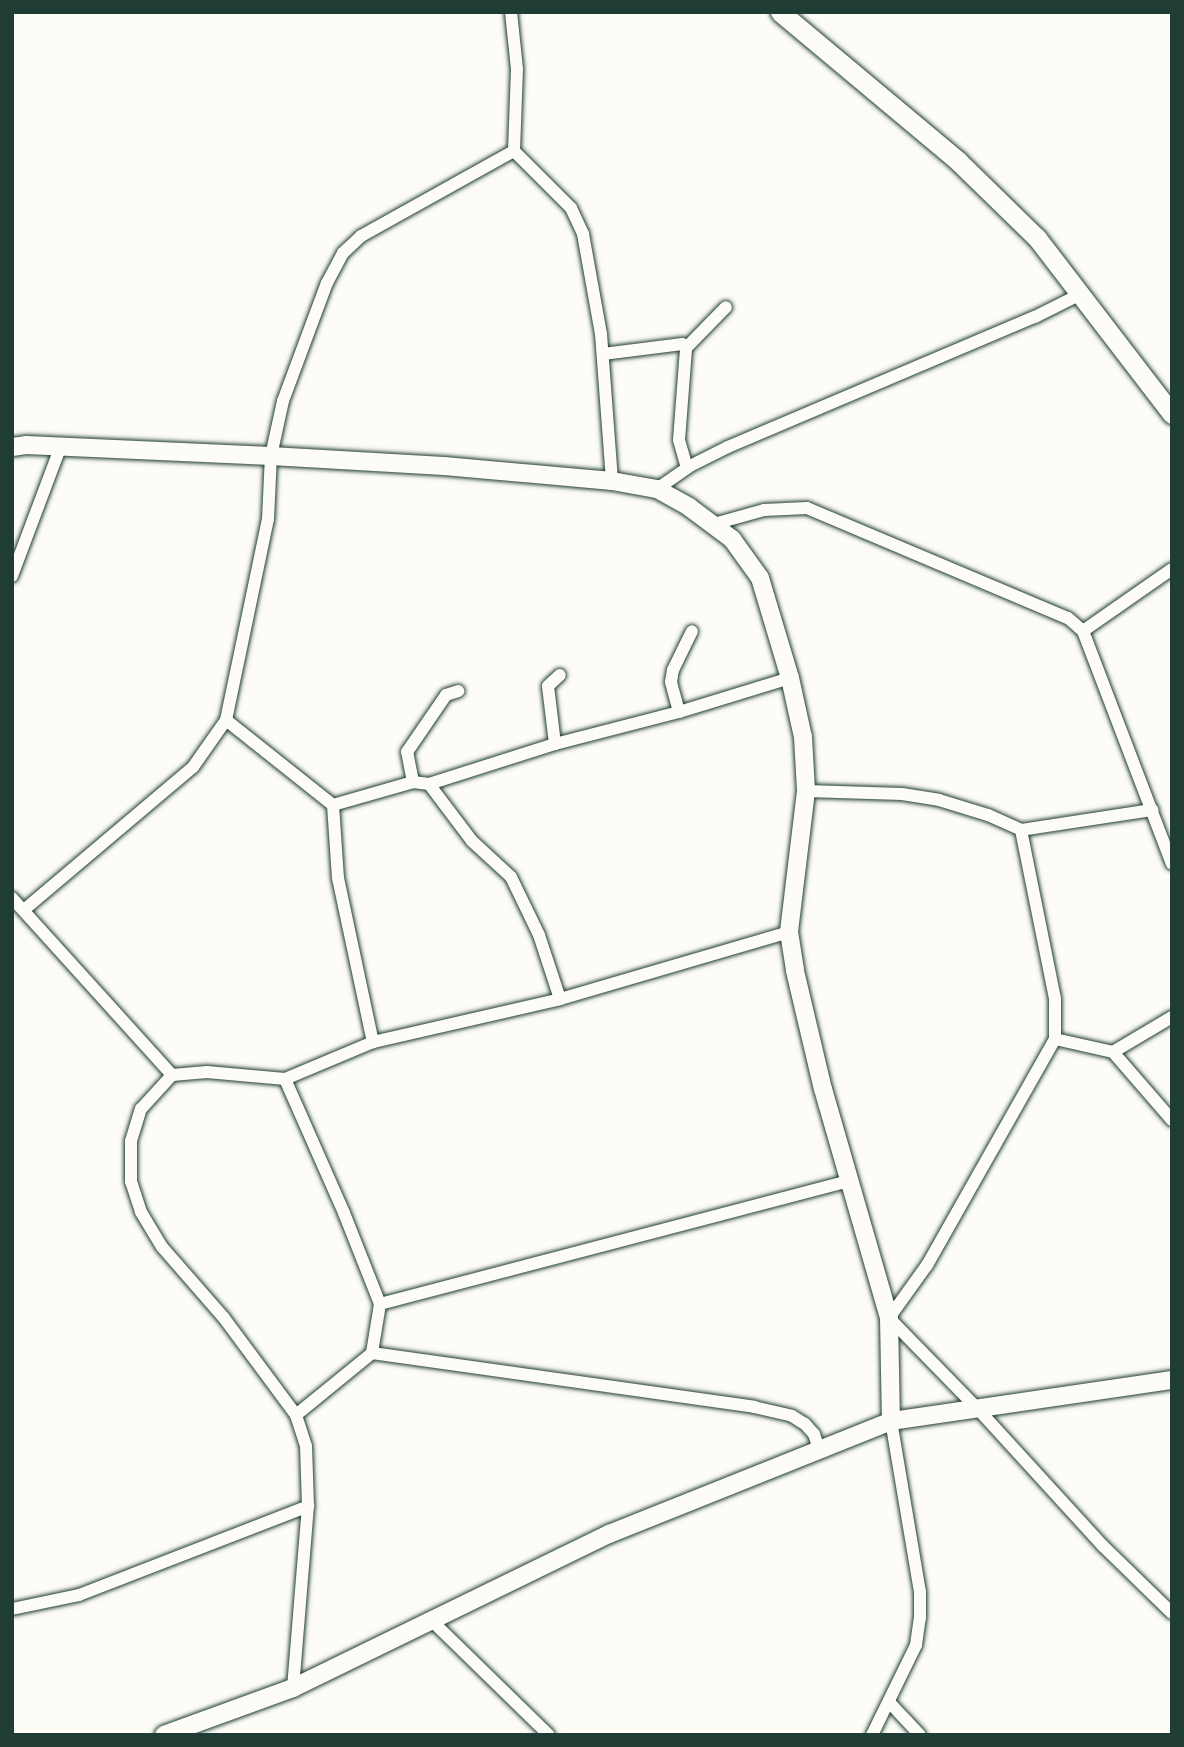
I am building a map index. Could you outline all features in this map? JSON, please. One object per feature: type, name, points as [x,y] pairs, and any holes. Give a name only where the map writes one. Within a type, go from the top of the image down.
[{"type":"main road","points":[[780,12],[958,161],[1037,239],[1172,414]]},
{"type":"street","points":[[511,12],[517,69],[514,151],[571,208],[583,234],[594,279],[603,354],[612,481]]},
{"type":"street","points":[[24,909],[193,767],[226,720],[268,519],[271,456],[284,401],[327,283],[343,253],[361,236],[514,151]]},
{"type":"street","points":[[657,489],[687,468],[728,447],[1035,317],[1082,294]]},
{"type":"street","points":[[687,468],[679,440],[686,348],[726,307]]},
{"type":"street","points":[[603,354],[682,344],[686,348]]},
{"type":"street","points":[[12,447],[271,456],[444,466],[612,481],[657,489],[714,524],[732,539],[760,578],[790,678],[803,737],[806,791],[789,932],[795,971],[823,1089],[889,1318],[891,1421],[920,1592],[916,1645],[872,1735]]},
{"type":"street","points":[[12,576],[60,448]]},
{"type":"street","points":[[714,524],[764,510],[807,508],[1068,618],[1083,631],[1172,864]]},
{"type":"street","points":[[1083,631],[1172,569]]},
{"type":"street","points":[[679,712],[671,682],[673,670],[692,631]]},
{"type":"street","points":[[555,744],[548,686],[560,675]]},
{"type":"street","points":[[333,805],[413,782],[429,783],[555,744],[679,712],[790,678]]},
{"type":"street","points":[[413,782],[407,752],[446,695],[458,691]]},
{"type":"street","points":[[226,720],[333,805],[338,878],[373,1042]]},
{"type":"street","points":[[429,783],[472,841],[511,877],[539,935],[560,999]]},
{"type":"street","points":[[806,791],[902,794],[939,800],[988,815],[1021,830],[1152,810]]},
{"type":"street","points":[[889,1318],[927,1265],[1055,1039],[1055,999],[1021,830]]},
{"type":"street","points":[[12,898],[172,1075]]},
{"type":"street","points":[[293,1688],[308,1506],[306,1446],[296,1415],[224,1318],[162,1247],[141,1212],[131,1182],[131,1141],[141,1109],[172,1075],[207,1072],[285,1079],[373,1042],[560,999],[789,932]]},
{"type":"street","points":[[1113,1052],[1172,1017]]},
{"type":"street","points":[[1055,1039],[1113,1052],[1172,1120]]},
{"type":"street","points":[[285,1079],[344,1213],[380,1304],[372,1353],[296,1415]]},
{"type":"street","points":[[380,1304],[851,1180]]},
{"type":"street","points":[[889,1318],[976,1407],[1103,1546],[1172,1613]]},
{"type":"street","points":[[372,1353],[754,1407],[792,1416],[805,1424],[814,1434],[819,1449]]},
{"type":"street","points":[[164,1735],[293,1688],[608,1534],[891,1421],[1172,1380]]},
{"type":"street","points":[[12,1609],[79,1595],[308,1506]]},
{"type":"street","points":[[432,1621],[549,1735]]},
{"type":"street","points":[[889,1702],[920,1735]]}]
